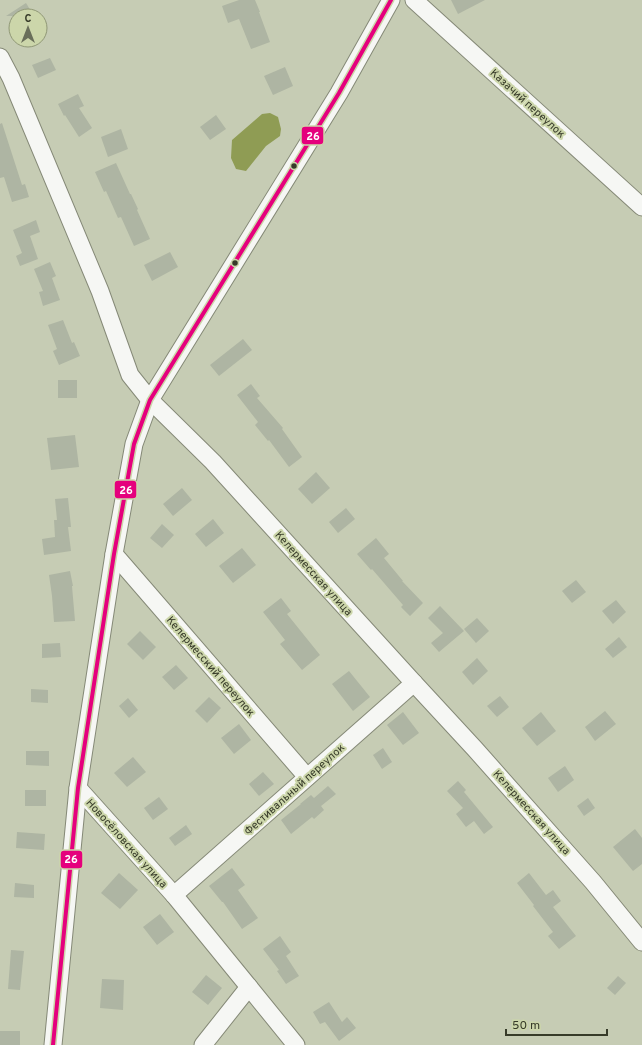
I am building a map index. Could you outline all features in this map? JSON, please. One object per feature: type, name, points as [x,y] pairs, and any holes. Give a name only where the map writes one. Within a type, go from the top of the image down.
[{"type":"street","name":"Новосёловская улица","points":[[296,1045],[174,895],[78,788],[114,554],[134,444],[150,400],[339,93],[391,0]]},
{"type":"street","name":"Казачий переулок","points":[[414,0],[642,206]]},
{"type":"street","name":"Келермесская улица","points":[[0,57],[11,78],[100,291],[130,375],[150,400],[213,462],[475,749],[593,882],[642,942]]},
{"type":"street","name":"Келермесский переулок","points":[[114,554],[307,777]]},
{"type":"street","name":"Фестивальный переулок","points":[[174,895],[414,683]]},
{"type":"street","points":[[53,1045],[78,788]]},
{"type":"street","points":[[202,1045],[249,987]]},
{"type":"shaded area","points":[[270,113],[278,117],[281,129],[280,136],[266,146],[246,171],[236,169],[231,158],[232,140],[262,114]]},
{"type":"building","points":[[239,0],[255,0],[270,42],[251,49],[239,19],[228,23],[222,6]]},
{"type":"building","points":[[451,0],[485,0],[458,14]]},
{"type":"building","points":[[26,3],[29,8],[18,8]]},
{"type":"building","points":[[50,58],[56,70],[38,78],[32,65]]},
{"type":"building","points":[[285,67],[293,86],[273,95],[264,76]]},
{"type":"building","points":[[78,94],[84,106],[79,108],[92,128],[79,137],[65,115],[64,116],[58,104]]},
{"type":"building","points":[[216,115],[226,129],[210,140],[200,127]]},
{"type":"building","points":[[2,123],[22,185],[25,184],[29,197],[12,202],[4,177],[0,178],[0,124]]},
{"type":"building","points":[[121,129],[128,149],[108,157],[101,137]]},
{"type":"building","points":[[116,163],[138,209],[137,210],[150,239],[134,246],[121,217],[118,218],[106,191],[104,192],[95,172]]},
{"type":"building","points":[[36,220],[40,232],[30,236],[38,259],[20,266],[16,256],[22,253],[13,230]]},
{"type":"building","points":[[170,252],[178,267],[152,281],[144,265]]},
{"type":"building","points":[[50,262],[56,276],[52,278],[60,300],[43,306],[39,292],[43,291],[34,269]]},
{"type":"building","points":[[63,320],[72,343],[74,342],[80,356],[59,365],[53,351],[57,349],[48,325]]},
{"type":"building","points":[[243,339],[252,350],[219,376],[210,365]]},
{"type":"building","points":[[58,380],[77,380],[77,398],[58,398]]},
{"type":"building","points":[[251,384],[260,396],[257,398],[283,428],[282,429],[302,457],[289,467],[269,440],[268,441],[255,425],[258,422],[237,395]]},
{"type":"building","points":[[75,435],[79,467],[51,470],[47,438]]},
{"type":"building","points":[[316,472],[330,488],[312,504],[298,489]]},
{"type":"building","points":[[182,488],[192,500],[173,516],[163,504]]},
{"type":"building","points":[[68,498],[71,527],[68,527],[71,551],[44,555],[42,539],[55,537],[54,520],[57,520],[55,499]]},
{"type":"building","points":[[346,508],[355,519],[338,533],[329,522]]},
{"type":"building","points":[[213,519],[224,533],[206,547],[195,534]]},
{"type":"building","points":[[162,524],[174,535],[162,548],[150,538]]},
{"type":"building","points":[[376,538],[389,554],[384,558],[402,581],[423,603],[410,616],[401,607],[403,605],[357,554]]},
{"type":"building","points":[[242,548],[256,565],[233,583],[219,566]]},
{"type":"building","points":[[70,571],[73,586],[75,621],[54,622],[49,575]]},
{"type":"building","points":[[576,580],[586,592],[572,603],[562,591]]},
{"type":"building","points":[[281,598],[291,611],[287,614],[320,655],[302,670],[280,644],[285,640],[263,612]]},
{"type":"building","points":[[616,600],[626,612],[613,624],[602,611]]},
{"type":"building","points":[[440,606],[464,631],[439,652],[431,643],[443,633],[428,618]]},
{"type":"building","points":[[477,618],[489,631],[476,643],[464,629]]},
{"type":"building","points":[[140,631],[156,647],[143,660],[127,644]]},
{"type":"building","points":[[619,637],[627,647],[613,658],[605,649]]},
{"type":"building","points":[[60,643],[61,657],[42,658],[42,644]]},
{"type":"building","points":[[477,658],[488,671],[473,685],[462,672]]},
{"type":"building","points":[[176,665],[188,678],[174,690],[162,677]]},
{"type":"building","points":[[349,671],[370,697],[353,711],[332,684]]},
{"type":"building","points":[[31,689],[48,690],[48,703],[31,702]]},
{"type":"building","points":[[500,696],[509,707],[497,717],[487,706]]},
{"type":"building","points":[[209,697],[221,708],[207,723],[195,711]]},
{"type":"building","points":[[128,698],[138,710],[129,718],[119,706]]},
{"type":"building","points":[[605,711],[616,724],[595,741],[585,727]]},
{"type":"building","points":[[403,712],[419,733],[403,745],[387,725]]},
{"type":"building","points":[[541,712],[556,731],[537,746],[522,728]]},
{"type":"building","points":[[239,724],[251,740],[234,754],[221,738]]},
{"type":"building","points":[[383,748],[392,762],[382,769],[373,755]]},
{"type":"building","points":[[26,751],[49,751],[49,766],[26,765]]},
{"type":"building","points":[[133,757],[146,772],[127,787],[114,773]]},
{"type":"building","points":[[565,766],[574,780],[558,792],[548,778]]},
{"type":"building","points":[[263,772],[274,784],[259,796],[249,784]]},
{"type":"building","points":[[458,781],[466,790],[464,792],[493,827],[484,834],[474,821],[466,827],[456,814],[463,808],[447,791]]},
{"type":"building","points":[[328,786],[336,794],[321,806],[324,810],[314,819],[312,817],[291,834],[281,820],[311,795],[314,798]]},
{"type":"building","points":[[25,790],[46,790],[46,806],[25,806]]},
{"type":"building","points":[[159,797],[168,809],[153,820],[144,808]]},
{"type":"building","points":[[588,798],[595,808],[584,816],[577,806]]},
{"type":"building","points":[[186,825],[192,834],[175,846],[169,838]]},
{"type":"building","points":[[635,829],[642,838],[642,864],[633,871],[613,847]]},
{"type":"building","points":[[17,832],[45,834],[44,850],[16,848]]},
{"type":"building","points":[[232,868],[245,885],[238,890],[258,918],[242,929],[223,902],[209,886]]},
{"type":"building","points":[[119,873],[138,890],[120,909],[101,893]]},
{"type":"building","points":[[529,873],[546,895],[553,890],[561,901],[553,907],[576,936],[559,949],[548,936],[553,932],[517,883]]},
{"type":"building","points":[[15,883],[34,885],[34,898],[14,897]]},
{"type":"building","points":[[160,914],[174,932],[157,945],[143,927]]},
{"type":"building","points":[[280,936],[291,952],[286,956],[299,976],[286,984],[277,971],[279,970],[263,949]]},
{"type":"building","points":[[11,950],[24,951],[20,990],[8,989]]},
{"type":"building","points":[[206,975],[222,988],[208,1005],[192,992]]},
{"type":"building","points":[[618,976],[626,983],[615,995],[607,988]]},
{"type":"building","points":[[102,979],[124,980],[123,1010],[100,1008]]},
{"type":"building","points":[[329,1002],[342,1022],[347,1017],[356,1028],[339,1041],[325,1022],[320,1024],[313,1012]]},
{"type":"building","points":[[0,1031],[20,1031],[20,1045],[0,1045]]},
{"type":"transit line","name":"26","points":[[53,1045],[78,788],[114,554],[134,444],[150,400],[339,93],[391,0]]}]
